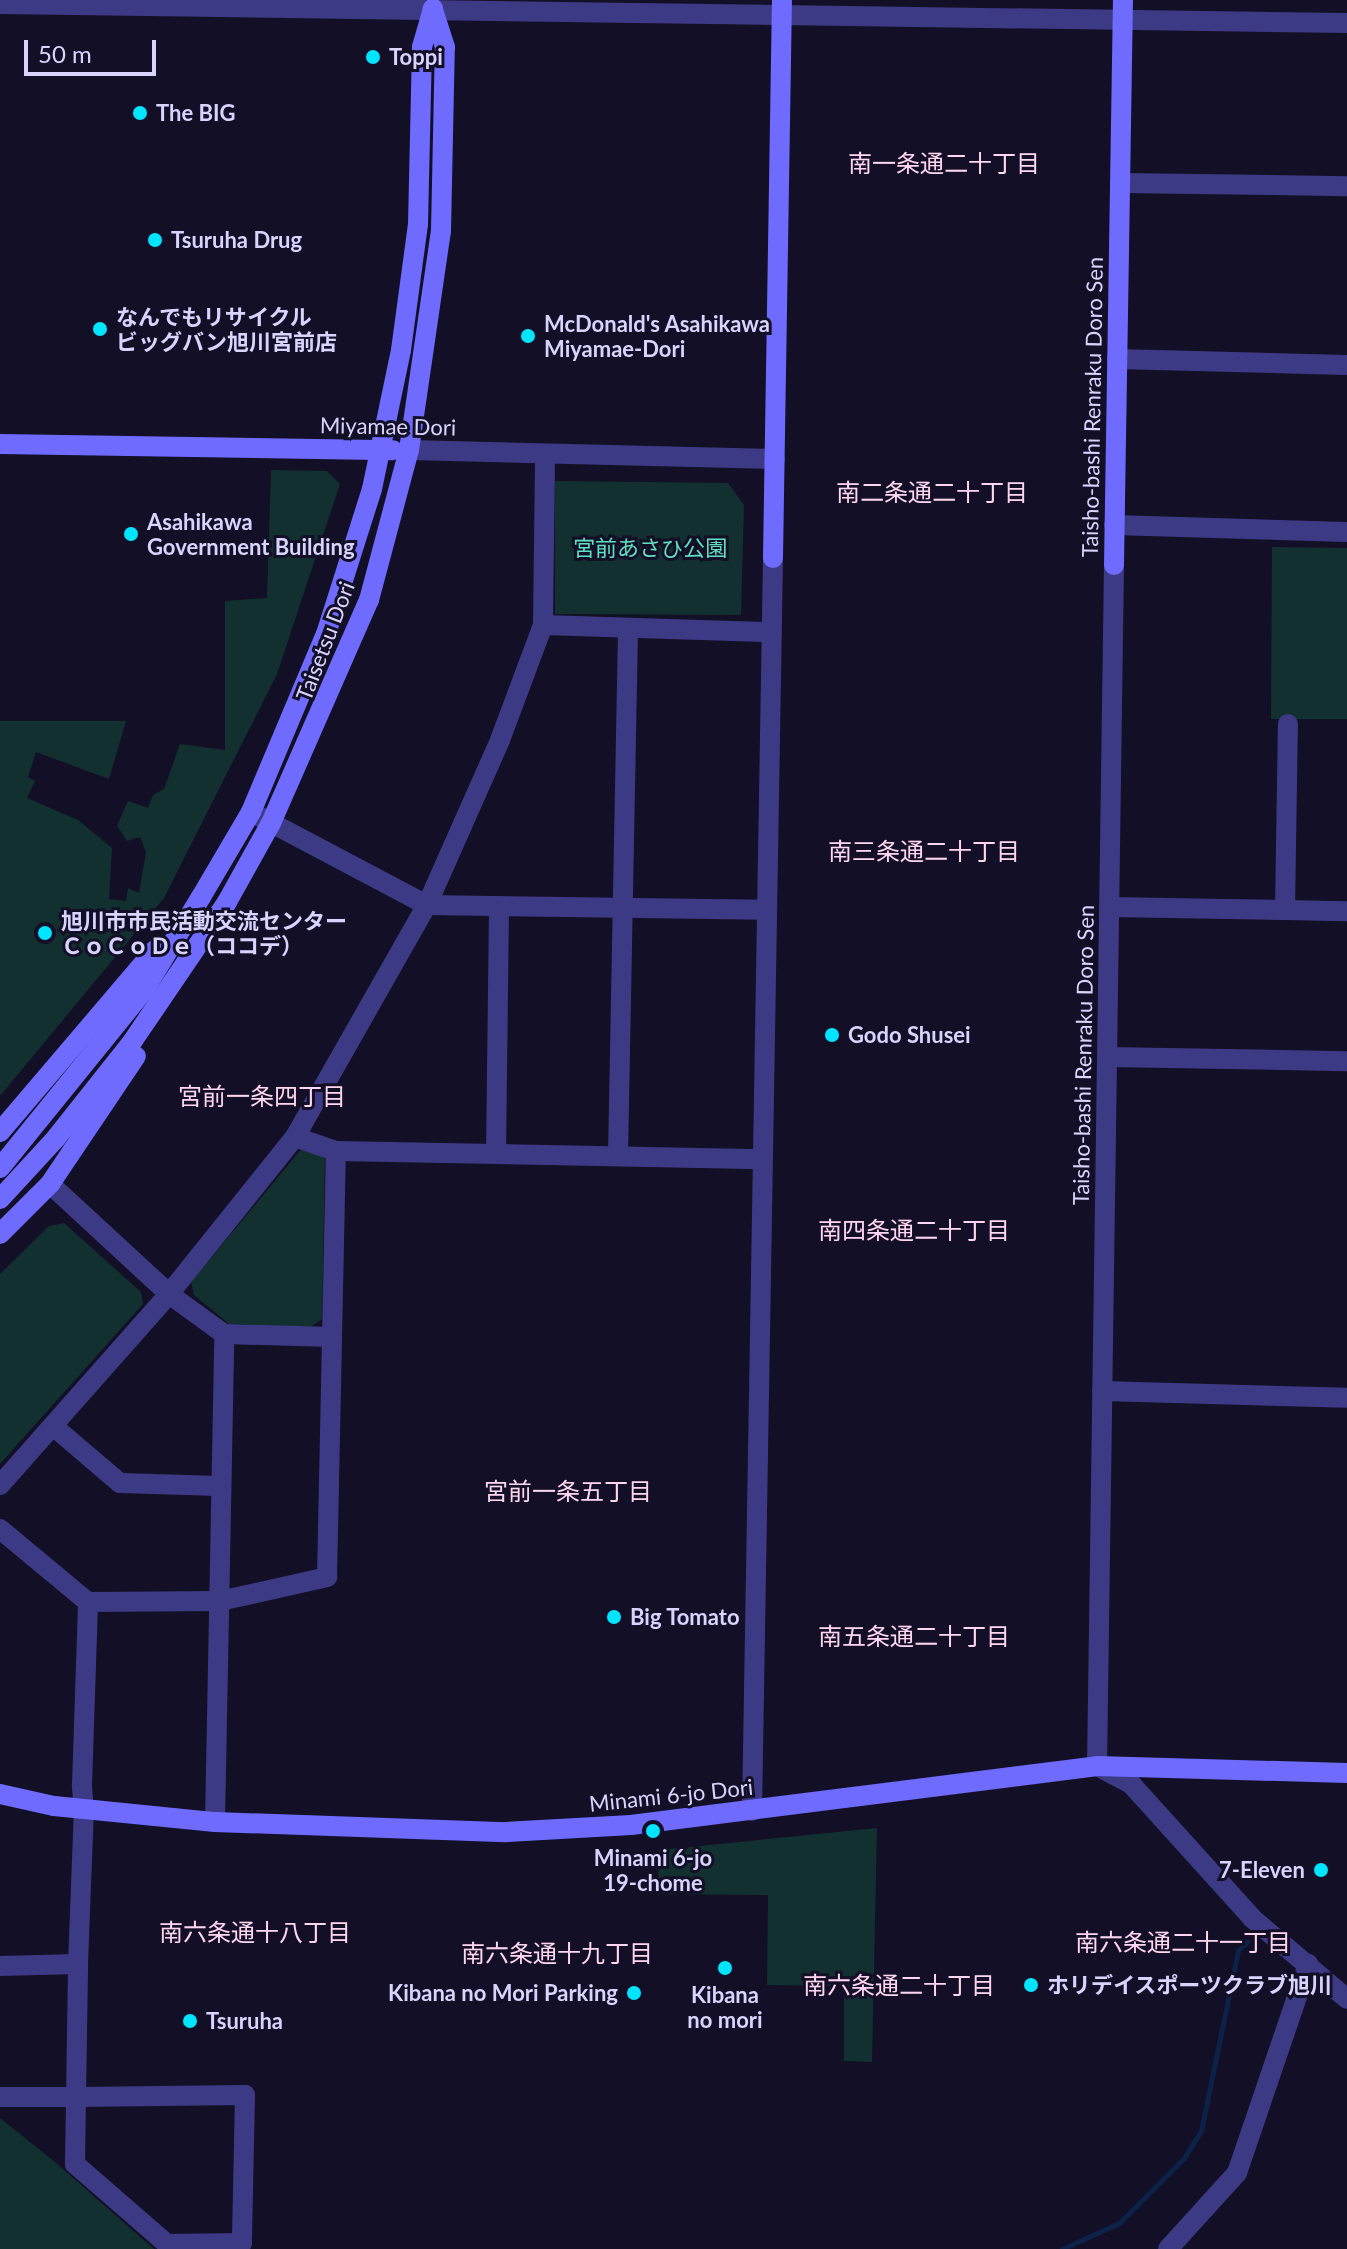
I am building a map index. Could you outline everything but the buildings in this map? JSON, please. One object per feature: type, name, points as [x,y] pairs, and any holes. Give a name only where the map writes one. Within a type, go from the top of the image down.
[{"type":"main road","name":"Taisho-bashi Renraku Doro Sen","points":[[1114,565],[1123,0]]},
{"type":"main road","name":"Taisetsu Dori","points":[[0,1168],[144,990],[246,821],[326,634],[382,450],[418,224],[422,47],[433,4]]},
{"type":"main road","name":"Taisetsu Dori","points":[[0,1199],[56,1138],[132,1042],[227,902],[271,823],[369,600],[409,450],[441,231],[445,47],[433,4]]},
{"type":"main road","points":[[773,558],[782,8]]},
{"type":"main road","name":"Miyamae Dori","points":[[0,444],[409,450]]},
{"type":"main road","points":[[0,1132],[177,924],[246,821]]},
{"type":"main road","points":[[0,1234],[50,1184],[177,990],[227,902]]},
{"type":"main road","name":"Minami 6-jo Dori","points":[[0,1794],[84,1810],[215,1822],[506,1832],[752,1811],[1097,1766],[1347,1773]]},
{"type":"street","points":[[0,4],[102,2],[782,8],[1123,21],[1347,23]]},
{"type":"street","points":[[1120,183],[1347,186]]},
{"type":"street","points":[[1117,359],[1347,365]]},
{"type":"street","name":"Miyamae Dori","points":[[409,450],[545,456],[775,459]]},
{"type":"street","points":[[0,1485],[169,1294],[295,1137],[427,905],[500,740],[543,625],[545,456]]},
{"type":"street","points":[[1114,525],[1347,532]]},
{"type":"street","points":[[752,1811],[773,558]]},
{"type":"street","name":"Taisho-bashi Renraku Doro Sen","points":[[1097,1766],[1114,565]]},
{"type":"street","points":[[543,625],[772,632]]},
{"type":"street","points":[[618,1156],[628,628]]},
{"type":"street","points":[[1285,910],[1288,724]]},
{"type":"street","points":[[246,821],[271,823],[427,905],[767,910]]},
{"type":"street","points":[[496,1154],[499,906]]},
{"type":"street","points":[[1109,907],[1347,911]]},
{"type":"street","points":[[1108,1057],[1347,1061]]},
{"type":"street","points":[[295,1137],[336,1151],[762,1159]]},
{"type":"street","points":[[0,1529],[88,1602],[220,1601],[327,1577],[336,1151]]},
{"type":"street","points":[[50,1184],[169,1294],[224,1334],[332,1337]]},
{"type":"street","points":[[215,1822],[224,1334]]},
{"type":"street","points":[[1102,1391],[1347,1398]]},
{"type":"street","points":[[53,1426],[120,1483],[220,1486]]},
{"type":"street","points":[[0,2097],[76,2097],[245,2095],[242,2243],[167,2244],[75,2164],[76,2097],[78,1964],[88,1602]]},
{"type":"street","points":[[1097,1766],[1132,1785],[1253,1919],[1347,1999]]},
{"type":"street","points":[[0,1966],[78,1964]]},
{"type":"street","points":[[1170,2248],[1237,2173],[1308,1964]]},
{"type":"green space","points":[[271,470],[327,471],[340,484],[277,674],[164,898],[0,1096],[0,721],[126,721],[109,779],[36,752],[28,777],[35,781],[27,798],[78,820],[112,848],[109,899],[126,901],[128,888],[139,893],[146,852],[140,837],[127,841],[117,826],[128,801],[148,808],[153,795],[164,789],[180,744],[225,750],[225,601],[267,598]]},
{"type":"green space","name":"宮前あさひ公園","points":[[555,481],[728,483],[744,505],[741,615],[555,614]]},
{"type":"green space","points":[[1272,547],[1347,548],[1347,719],[1271,719]]},
{"type":"green space","points":[[303,1147],[325,1156],[322,1319],[311,1327],[229,1324],[194,1295],[191,1282]]},
{"type":"green space","points":[[64,1223],[141,1292],[143,1304],[0,1464],[0,1274],[49,1226]]},
{"type":"green space","points":[[877,1828],[872,2062],[844,2061],[844,1986],[767,1985],[768,1895],[658,1894],[659,1850]]},
{"type":"green space","points":[[0,2118],[55,2162],[154,2249],[0,2249]]},
{"type":"waterway","points":[[1062,2249],[1119,2223],[1184,2158],[1201,2131],[1238,1950],[1248,1941]]},
{"type":"place","name":"Toppi","points":[[373,57]]},
{"type":"place","name":"The BIG","points":[[140,113]]},
{"type":"place","name":"Tsuruha Drug","points":[[155,240]]},
{"type":"place","name":"なんでもリサイクル ビッグバン旭川宮前店","points":[[100,329]]},
{"type":"place","name":"McDonald's Asahikawa Miyamae-Dori","points":[[528,336]]},
{"type":"place","name":"Asahikawa Government Building","points":[[131,534]]},
{"type":"place","name":"旭川市市民活動交流センター ＣｏＣｏＤｅ（ココデ）","points":[[45,933]]},
{"type":"place","name":"Godo Shusei","points":[[832,1035]]},
{"type":"place","name":"Big Tomato","points":[[614,1617]]},
{"type":"place","name":"Minami 6-jo 19-chome","points":[[653,1831]]},
{"type":"place","name":"7-Eleven","points":[[1321,1870]]},
{"type":"place","name":"Kibana no mori","points":[[725,1968]]},
{"type":"place","name":"ホリデイスポーツクラブ旭川","points":[[1031,1985]]},
{"type":"place","name":"Kibana no Mori Parking","points":[[634,1993]]},
{"type":"place","name":"Tsuruha","points":[[190,2021]]},
{"type":"district","name":"南一条通二十丁目","points":[[944,163]]},
{"type":"district","name":"南二条通二十丁目","points":[[932,492]]},
{"type":"district","name":"南三条通二十丁目","points":[[924,851]]},
{"type":"district","name":"宮前一条四丁目","points":[[262,1096]]},
{"type":"district","name":"南四条通二十丁目","points":[[914,1230]]},
{"type":"district","name":"宮前一条五丁目","points":[[568,1491]]},
{"type":"district","name":"南五条通二十丁目","points":[[914,1636]]},
{"type":"district","name":"南六条通十八丁目","points":[[255,1932]]},
{"type":"district","name":"南六条通二十一丁目","points":[[1183,1942]]},
{"type":"district","name":"南六条通十九丁目","points":[[557,1953]]},
{"type":"district","name":"南六条通二十丁目","points":[[899,1985]]}]
